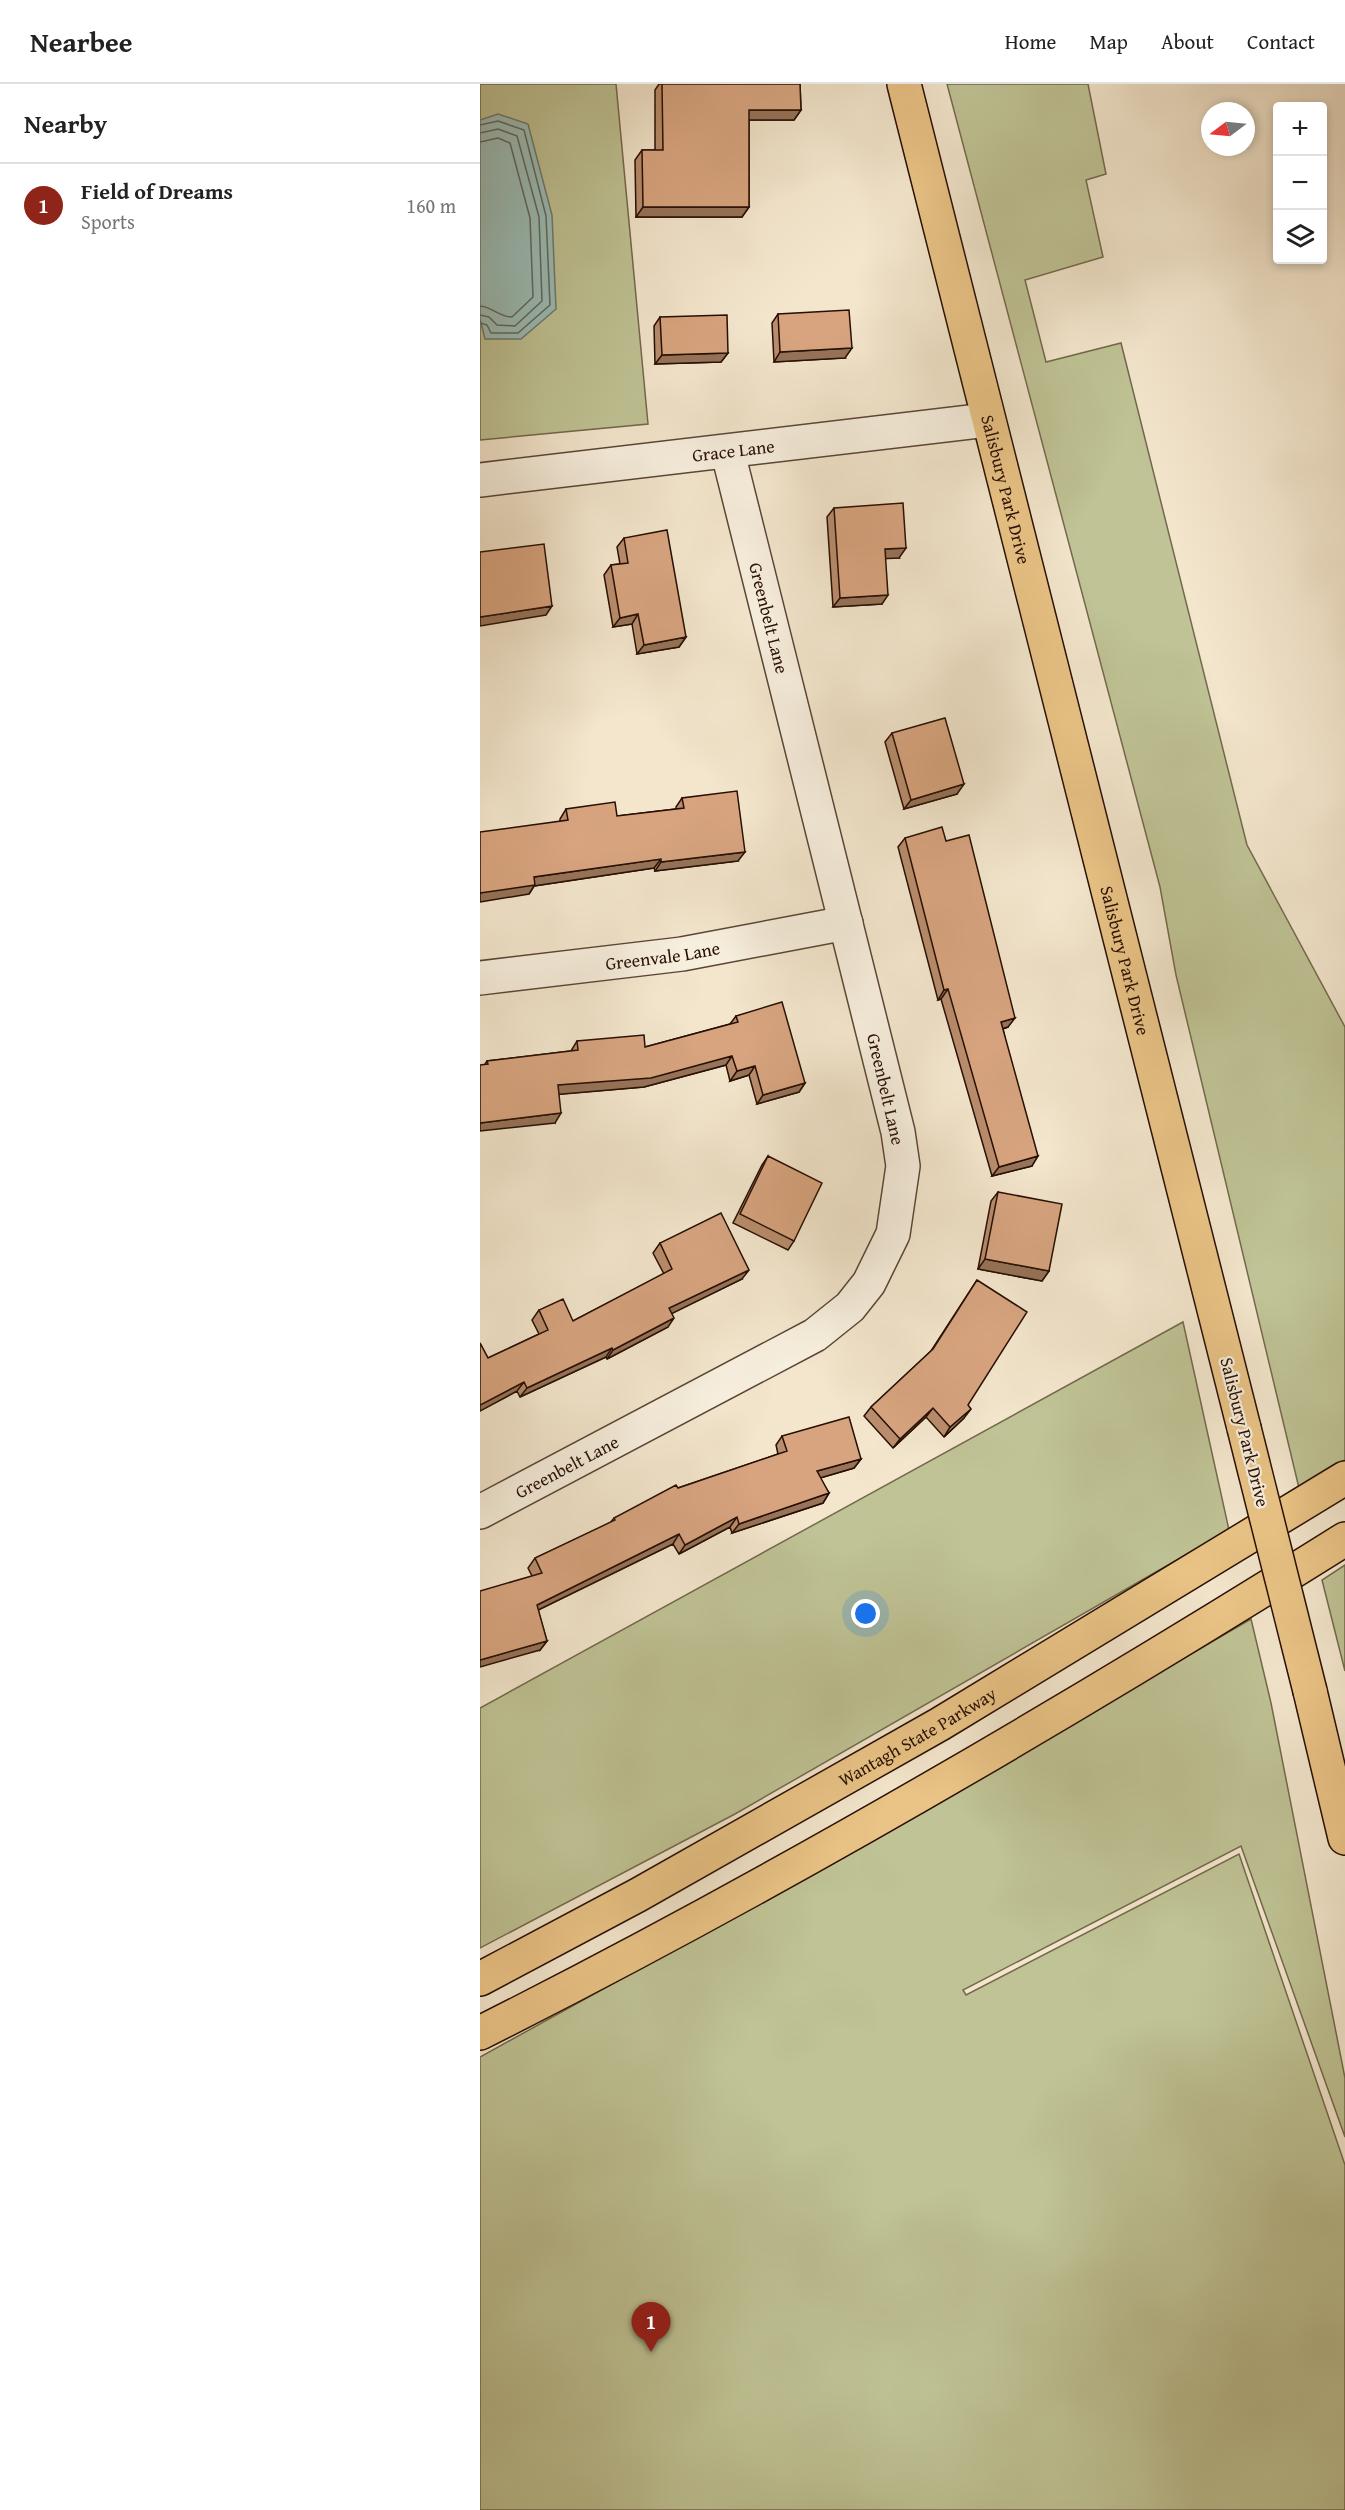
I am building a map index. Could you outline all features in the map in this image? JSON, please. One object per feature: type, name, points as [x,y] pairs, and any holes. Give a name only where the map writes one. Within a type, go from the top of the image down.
[{"type":"main road","name":"Salisbury Park Drive","points":[[904,84],[987,420],[1244,1428],[1345,1838]]},
{"type":"main road","name":"Wantagh State Parkway","points":[[480,1979],[639,1895],[940,1724],[1345,1478]]},
{"type":"main road","points":[[480,2033],[797,1865],[1173,1645],[1345,1539]]},
{"type":"street","name":"Grace Lane","points":[[480,480],[728,453],[987,420]]},
{"type":"street","name":"Greenbelt Lane","points":[[480,1512],[815,1335],[850,1306],[869,1283],[893,1233],[903,1166],[898,1131],[728,453]]},
{"type":"street","name":"Greenvale Lane","points":[[480,978],[682,954],[846,923]]},
{"type":"green space","points":[[480,84],[616,84],[648,424],[480,440]]},
{"type":"green space","points":[[947,84],[1088,84],[1106,174],[1086,180],[1103,257],[1025,280],[1046,362],[1121,343],[1247,845],[1345,1027],[1345,1460],[1299,1488],[1176,975],[1160,887]]},
{"type":"green space","points":[[1183,1322],[1229,1530],[735,1814],[480,1948],[480,1708]]},
{"type":"green space","points":[[1345,1565],[1345,1671],[1322,1580]]},
{"type":"green space","points":[[1251,1619],[1271,1703],[1345,2078],[1345,2137],[1241,1846],[963,1990],[966,1995],[1239,1854],[1345,2165],[1345,2510],[480,2510],[480,2057],[837,1860]]},
{"type":"water","points":[[498,114],[528,124],[552,215],[556,309],[521,339],[485,339],[480,319],[480,120]]},
{"type":"building","points":[[662,84],[800,84],[801,110],[749,110],[749,207],[643,207],[642,150],[663,150]]},
{"type":"building","points":[[849,310],[852,348],[780,352],[778,314]]},
{"type":"building","points":[[727,315],[728,353],[662,355],[660,317]]},
{"type":"building","points":[[903,503],[906,548],[885,549],[888,595],[840,598],[834,508]]},
{"type":"building","points":[[667,530],[686,637],[644,645],[638,614],[620,618],[611,565],[628,563],[624,538]]},
{"type":"building","points":[[544,544],[552,606],[480,617],[480,552]]},
{"type":"building","points":[[945,718],[964,784],[911,800],[892,733]]},
{"type":"building","points":[[737,791],[745,852],[661,862],[661,859],[534,877],[535,885],[480,893],[480,832],[568,820],[566,809],[615,802],[617,816],[684,808],[682,798]]},
{"type":"building","points":[[942,827],[946,841],[969,835],[1015,1018],[1001,1022],[1038,1156],[999,1167],[948,989],[944,990],[905,838]]},
{"type":"building","points":[[782,1002],[805,1083],[763,1095],[755,1066],[737,1071],[732,1056],[651,1078],[558,1085],[561,1113],[480,1123],[480,1065],[488,1064],[487,1061],[578,1050],[577,1041],[644,1035],[645,1047],[738,1022],[736,1016]]},
{"type":"building","points":[[768,1156],[822,1183],[794,1241],[740,1214]]},
{"type":"building","points":[[998,1192],[1062,1204],[1049,1271],[985,1259]]},
{"type":"building","points":[[721,1213],[749,1270],[669,1308],[674,1318],[613,1350],[612,1348],[527,1388],[524,1382],[480,1405],[480,1343],[488,1358],[548,1330],[539,1310],[563,1299],[573,1321],[672,1269],[660,1243]]},
{"type":"building","points":[[977,1280],[1027,1312],[968,1405],[971,1409],[950,1427],[933,1408],[900,1439],[871,1407],[933,1349]]},
{"type":"building","points":[[849,1417],[861,1459],[817,1471],[829,1493],[739,1524],[737,1517],[685,1545],[679,1534],[537,1605],[547,1641],[480,1660],[480,1591],[542,1573],[535,1558],[615,1520],[614,1518],[676,1485],[678,1488],[787,1451],[782,1436]]},
{"type":"place","name":"Field of Dreams","points":[[651,2352]]}]
